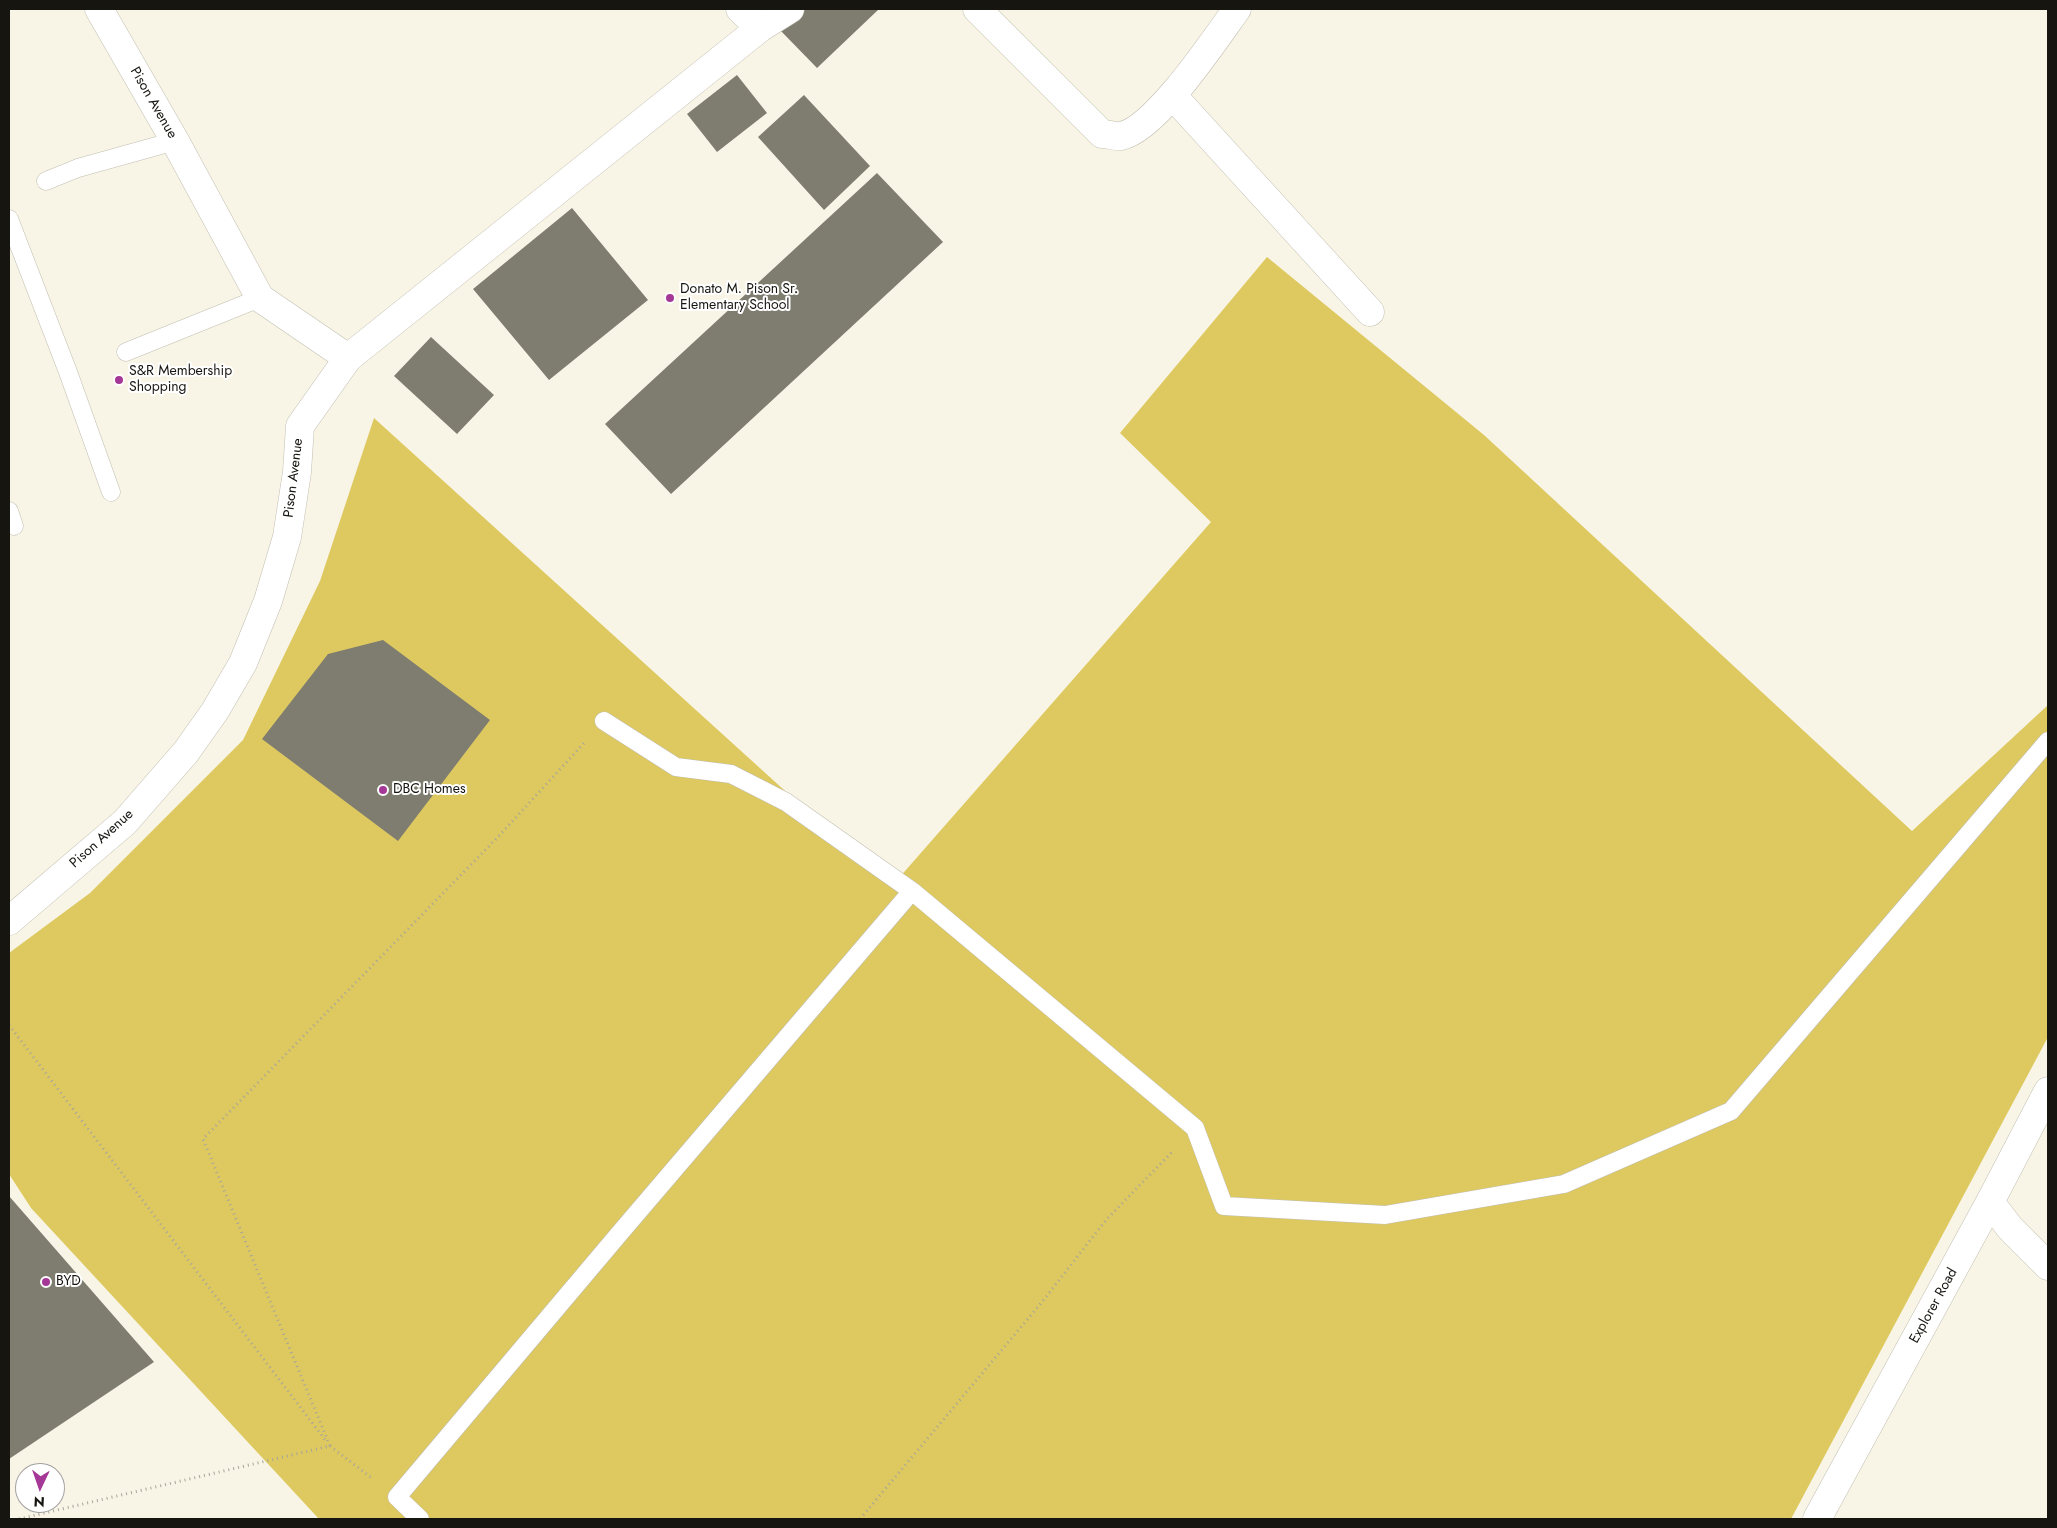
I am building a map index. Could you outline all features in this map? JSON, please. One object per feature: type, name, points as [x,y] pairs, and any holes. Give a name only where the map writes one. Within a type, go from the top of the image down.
[{"type":"street","name":"Pison Avenue","points":[[9,921],[125,822],[186,752],[215,711],[243,663],[274,583],[287,537],[297,472],[300,426],[348,358],[260,298],[175,140],[98,9]]},
{"type":"street","points":[[740,9],[760,28]]},
{"type":"street","points":[[348,358],[760,28],[790,9]]},
{"type":"street","points":[[977,9],[1102,134],[1121,136],[1137,129],[1173,96],[1237,9]]},
{"type":"street","points":[[1173,96],[1370,312]]},
{"type":"street","name":"Explorer Road","points":[[1817,1519],[2048,1092]]},
{"type":"street","points":[[1990,1202],[2010,1228],[2048,1266]]},
{"type":"lane","points":[[46,181],[78,168],[175,140]]},
{"type":"lane","points":[[9,218],[68,372],[111,492]]},
{"type":"lane","points":[[126,352],[260,298]]},
{"type":"lane","points":[[604,721],[676,767],[731,774],[786,802],[912,892],[1195,1128],[1224,1206],[1385,1215],[1564,1184],[1731,1111],[2048,741]]},
{"type":"lane","points":[[420,1519],[397,1498],[625,1226],[912,892]]},
{"type":"path","points":[[330,1446],[203,1139],[497,838],[604,721]]},
{"type":"path","points":[[9,1024],[330,1446],[397,1498]]},
{"type":"path","points":[[860,1519],[1042,1302],[1106,1220],[1195,1128]]},
{"type":"path","points":[[19,1519],[330,1446]]},
{"type":"shaded area","points":[[1267,257],[1484,435],[1912,831],[2048,705],[2048,1037],[1791,1519],[319,1519],[31,1208],[9,1174],[9,953],[90,893],[243,740],[320,581],[374,418],[891,887],[1211,522],[1120,433]]},
{"type":"building","points":[[801,9],[878,10],[817,68],[780,30]]},
{"type":"building","points":[[737,75],[767,113],[717,152],[687,114]]},
{"type":"building","points":[[804,95],[870,166],[824,210],[758,137]]},
{"type":"building","points":[[877,173],[943,242],[671,494],[605,424]]},
{"type":"building","points":[[572,208],[648,300],[549,380],[473,289]]},
{"type":"building","points":[[431,337],[494,395],[457,434],[394,376]]},
{"type":"building","name":"DBC Homes","points":[[383,640],[490,720],[398,841],[262,739],[328,654]]},
{"type":"building","name":"BYD","points":[[9,1196],[154,1362],[9,1459]]},
{"type":"place","name":"Donato M. Pison Sr. Elementary School","points":[[670,298]]},
{"type":"place","name":"S&R Membership Shopping","points":[[119,380]]},
{"type":"place","name":"DBC Homes","points":[[383,790]]},
{"type":"place","name":"BYD","points":[[46,1282]]}]
